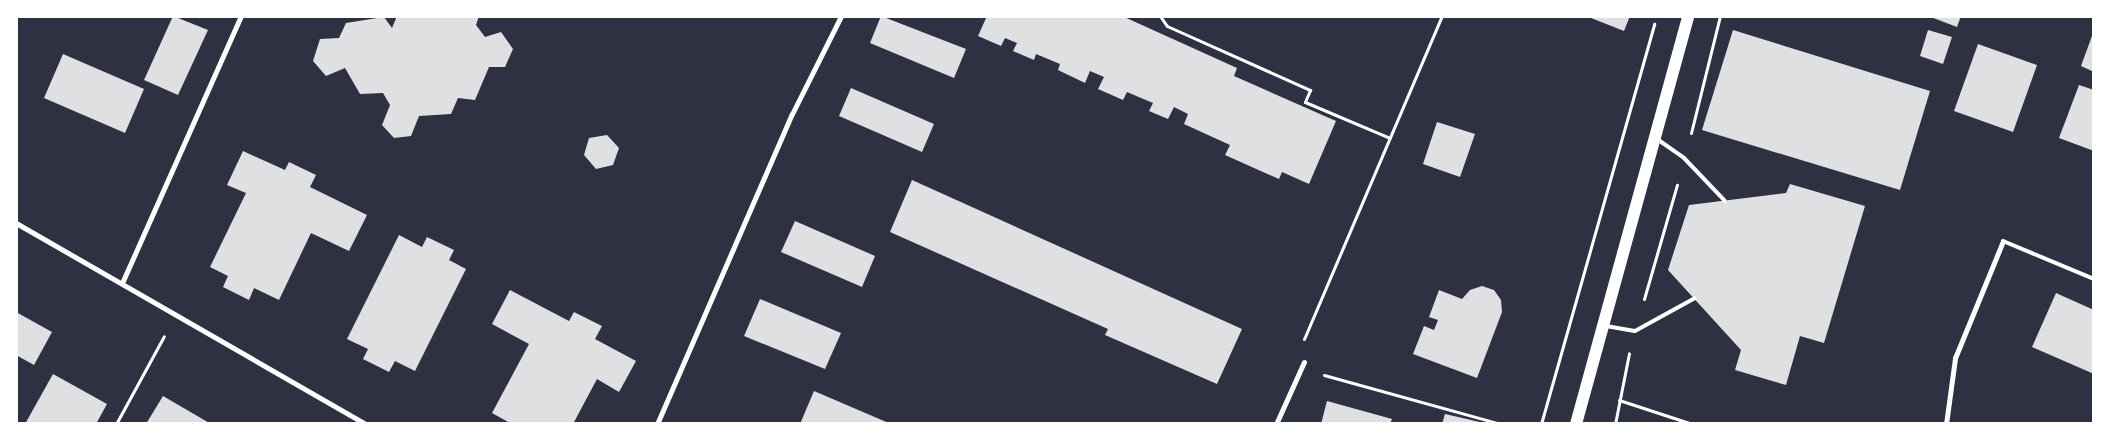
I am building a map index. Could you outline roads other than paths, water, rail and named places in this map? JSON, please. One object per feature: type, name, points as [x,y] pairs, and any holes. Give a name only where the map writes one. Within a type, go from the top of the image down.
[{"type":"main road","points":[[1577,423],[1601,325],[1688,16]]},
{"type":"street","points":[[122,283],[241,16]]},
{"type":"street","points":[[657,424],[792,114],[841,16]]},
{"type":"street","points":[[16,223],[366,424]]},
{"type":"street","points":[[1946,424],[1955,358],[2003,241]]},
{"type":"street","points":[[1276,424],[1304,362]]},
{"type":"lane","points":[[1654,136],[1684,158],[1724,201]]},
{"type":"lane","points":[[2003,241],[2094,279]]},
{"type":"lane","points":[[1601,325],[1635,330],[1695,298]]}]
